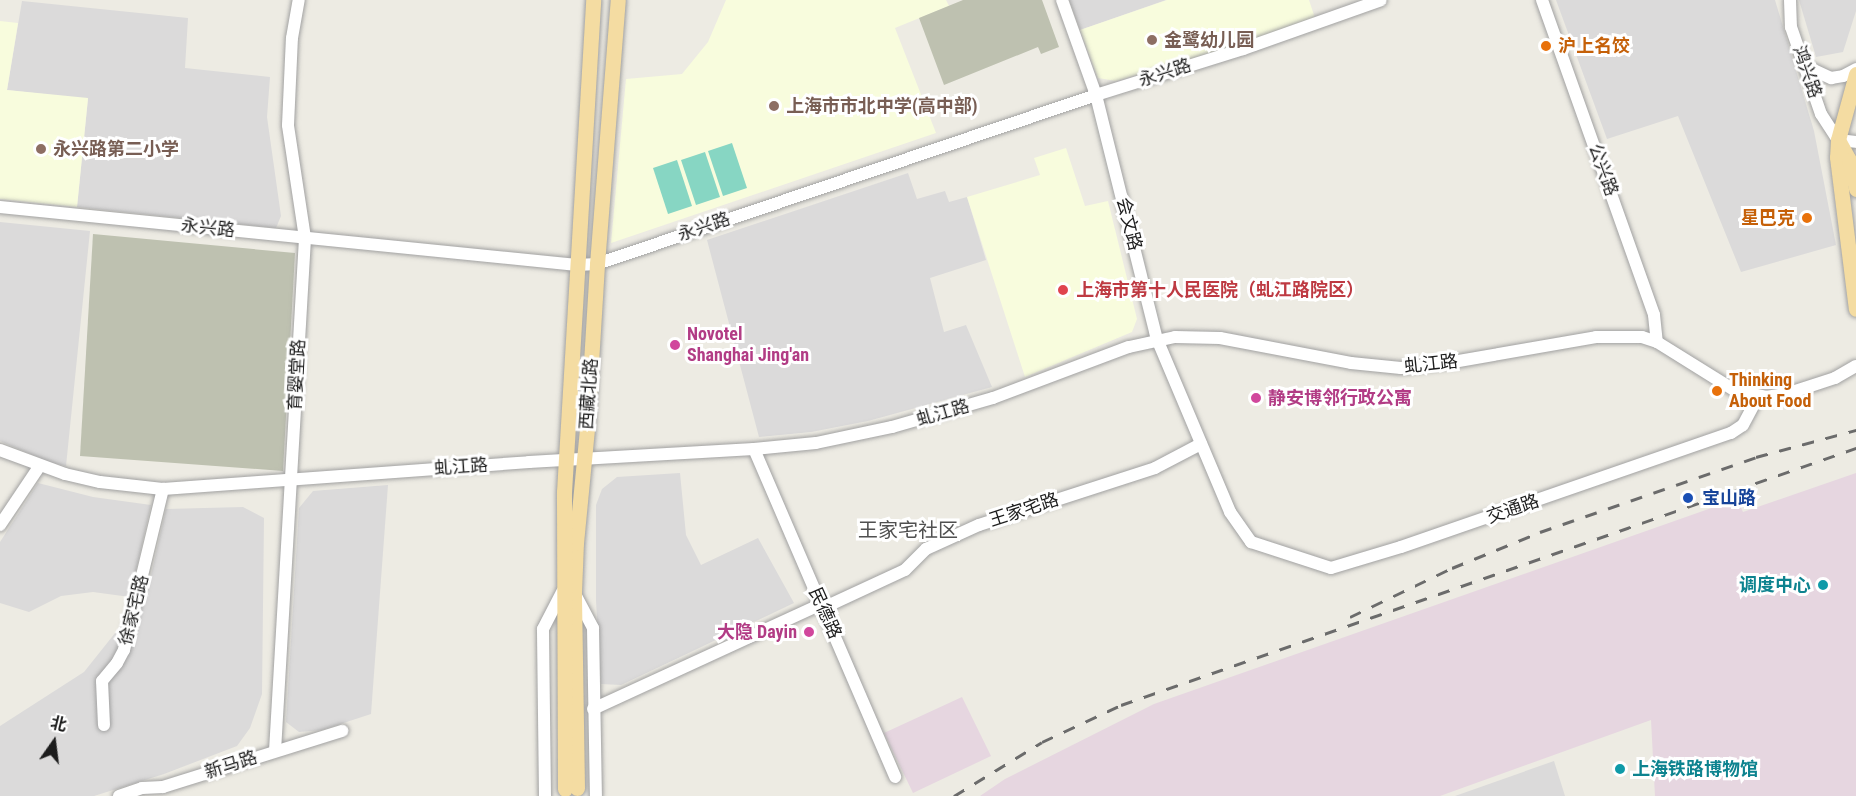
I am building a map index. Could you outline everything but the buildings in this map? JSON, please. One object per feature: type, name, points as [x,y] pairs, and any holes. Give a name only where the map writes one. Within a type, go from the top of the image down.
[{"type":"main road","name":"西藏北路","points":[[571,789],[566,460],[593,0]]},
{"type":"main road","name":"西藏北路","points":[[568,592],[584,459],[618,0]]},
{"type":"main road","points":[[1856,74],[1838,140],[1837,157],[1856,309]]},
{"type":"main road","points":[[1838,140],[1849,160],[1856,189]]},
{"type":"street","name":"育婴堂路","points":[[275,751],[305,238],[288,125],[292,38],[299,0]]},
{"type":"street","name":"会文路","points":[[1062,0],[1096,95],[1157,339],[1230,512],[1251,542]]},
{"type":"street","name":"永兴路","points":[[0,207],[577,265],[597,264],[1096,95],[1243,49],[1381,0]]},
{"type":"street","name":"公兴路","points":[[1542,0],[1654,315],[1657,342]]},
{"type":"street","name":"鸿兴路","points":[[1790,0],[1791,27],[1821,114],[1838,140]]},
{"type":"street","points":[[1805,66],[1831,78],[1843,76],[1856,69]]},
{"type":"street","points":[[1838,140],[1856,142]]},
{"type":"street","name":"虬江路","points":[[0,450],[39,467],[100,482],[163,489],[754,449],[816,442],[892,427],[993,399],[1129,346],[1157,339],[1220,338],[1351,363],[1401,368],[1453,362],[1596,337],[1633,337],[1657,342],[1721,383],[1758,397],[1786,394],[1834,378],[1856,366]]},
{"type":"street","name":"交通路","points":[[1251,542],[1330,568],[1401,547],[1725,436],[1743,425],[1758,397]]},
{"type":"street","name":"王家宅路","points":[[593,709],[905,570],[914,564],[921,551],[968,530],[1016,511],[1155,468],[1201,444]]},
{"type":"street","name":"民德路","points":[[754,449],[895,777]]},
{"type":"street","points":[[0,525],[39,467]]},
{"type":"street","name":"徐家宅路","points":[[104,725],[102,681],[117,663],[124,650],[163,489]]},
{"type":"street","points":[[545,796],[543,629],[568,592],[593,628],[596,796]]},
{"type":"street","name":"新马路","points":[[119,796],[142,788],[163,787],[342,731]]},
{"type":"shaded area","name":"上海市市北中学(高中部)","points":[[726,0],[946,0],[949,6],[895,28],[936,133],[611,243],[626,79],[682,74],[708,42]]},
{"type":"shaded area","points":[[963,0],[1042,0],[1059,47],[1041,54],[1038,47],[944,85],[919,18]]},
{"type":"shaded area","points":[[1069,0],[1166,0],[1080,30]]},
{"type":"shaded area","name":"金鹭幼儿园","points":[[1167,0],[1309,0],[1315,18],[1224,49],[1116,81],[1098,78],[1080,30]]},
{"type":"shaded area","points":[[1556,0],[1775,0],[1814,131],[1836,245],[1741,272],[1678,116],[1607,139]]},
{"type":"shaded area","points":[[1799,0],[1856,0],[1856,11],[1843,52],[1816,57]]},
{"type":"shaded area","points":[[22,1],[188,18],[185,68],[270,77],[267,117],[281,216],[276,228],[77,207],[88,99],[7,90]]},
{"type":"shaded area","name":"永兴路第二小学","points":[[0,21],[18,23],[7,90],[88,98],[77,207],[0,199]]},
{"type":"shaded area","name":"上海市第十人民医院（虬江路院区）","points":[[1066,148],[1085,206],[1108,201],[1137,319],[1132,332],[1025,377],[967,197],[1040,175],[1034,158]]},
{"type":"shaded area","points":[[908,173],[917,199],[945,191],[949,202],[967,197],[986,260],[930,278],[944,332],[966,325],[992,387],[868,421],[811,432],[759,437],[707,240]]},
{"type":"shaded area","points":[[0,222],[90,231],[66,466],[49,462],[0,441]]},
{"type":"shaded area","points":[[93,234],[295,253],[283,471],[80,456]]},
{"type":"shaded area","points":[[680,473],[686,535],[701,565],[758,538],[794,603],[621,685],[601,684],[596,601],[596,505],[602,489],[617,477]]},
{"type":"shaded area","points":[[1856,473],[1856,796],[1655,796],[1651,720],[1440,796],[980,796],[1005,779],[1154,704],[1737,499],[1743,512]]},
{"type":"shaded area","points":[[38,483],[93,497],[151,505],[130,597],[93,592],[61,596],[29,612],[0,603],[0,542]]},
{"type":"shaded area","points":[[388,485],[371,714],[322,730],[299,732],[286,722],[299,508],[313,491]]},
{"type":"shaded area","points":[[243,507],[264,518],[262,694],[250,728],[237,746],[164,774],[94,796],[0,796],[0,726],[84,672],[147,593],[166,509]]},
{"type":"shaded area","points":[[962,697],[991,756],[913,793],[884,733]]},
{"type":"shaded area","points":[[1554,761],[1565,796],[1455,796]]},
{"type":"green space","points":[[732,143],[747,188],[723,196],[708,151]]},
{"type":"green space","points":[[705,152],[720,197],[696,205],[681,160]]},
{"type":"green space","points":[[677,160],[692,206],[668,214],[653,168]]},
{"type":"railway","points":[[1350,617],[1452,568],[1540,532],[1756,457],[1856,430]]},
{"type":"railway","points":[[954,796],[1042,742],[1121,705],[1856,448]]},
{"type":"place","name":"金鹭幼儿园","points":[[1152,40]]},
{"type":"place","name":"沪上名饺","points":[[1546,46]]},
{"type":"place","name":"上海市市北中学(高中部)","points":[[774,106]]},
{"type":"place","name":"永兴路第二小学","points":[[41,149]]},
{"type":"place","name":"星巴克","points":[[1807,218]]},
{"type":"place","name":"上海市第十人民医院（虬江路院区）","points":[[1063,290]]},
{"type":"place","name":"Novotel Shanghai Jing'an","points":[[675,345]]},
{"type":"place","name":"Thinking About Food","points":[[1717,391]]},
{"type":"place","name":"静安博邻行政公寓","points":[[1256,398]]},
{"type":"place","name":"宝山路","points":[[1688,498]]},
{"type":"place","name":"调度中心","points":[[1823,585]]},
{"type":"place","name":"大隐 Dayin","points":[[809,632]]},
{"type":"place","name":"上海铁路博物馆","points":[[1620,769]]},
{"type":"district","name":"王家宅社区","points":[[908,530]]}]
